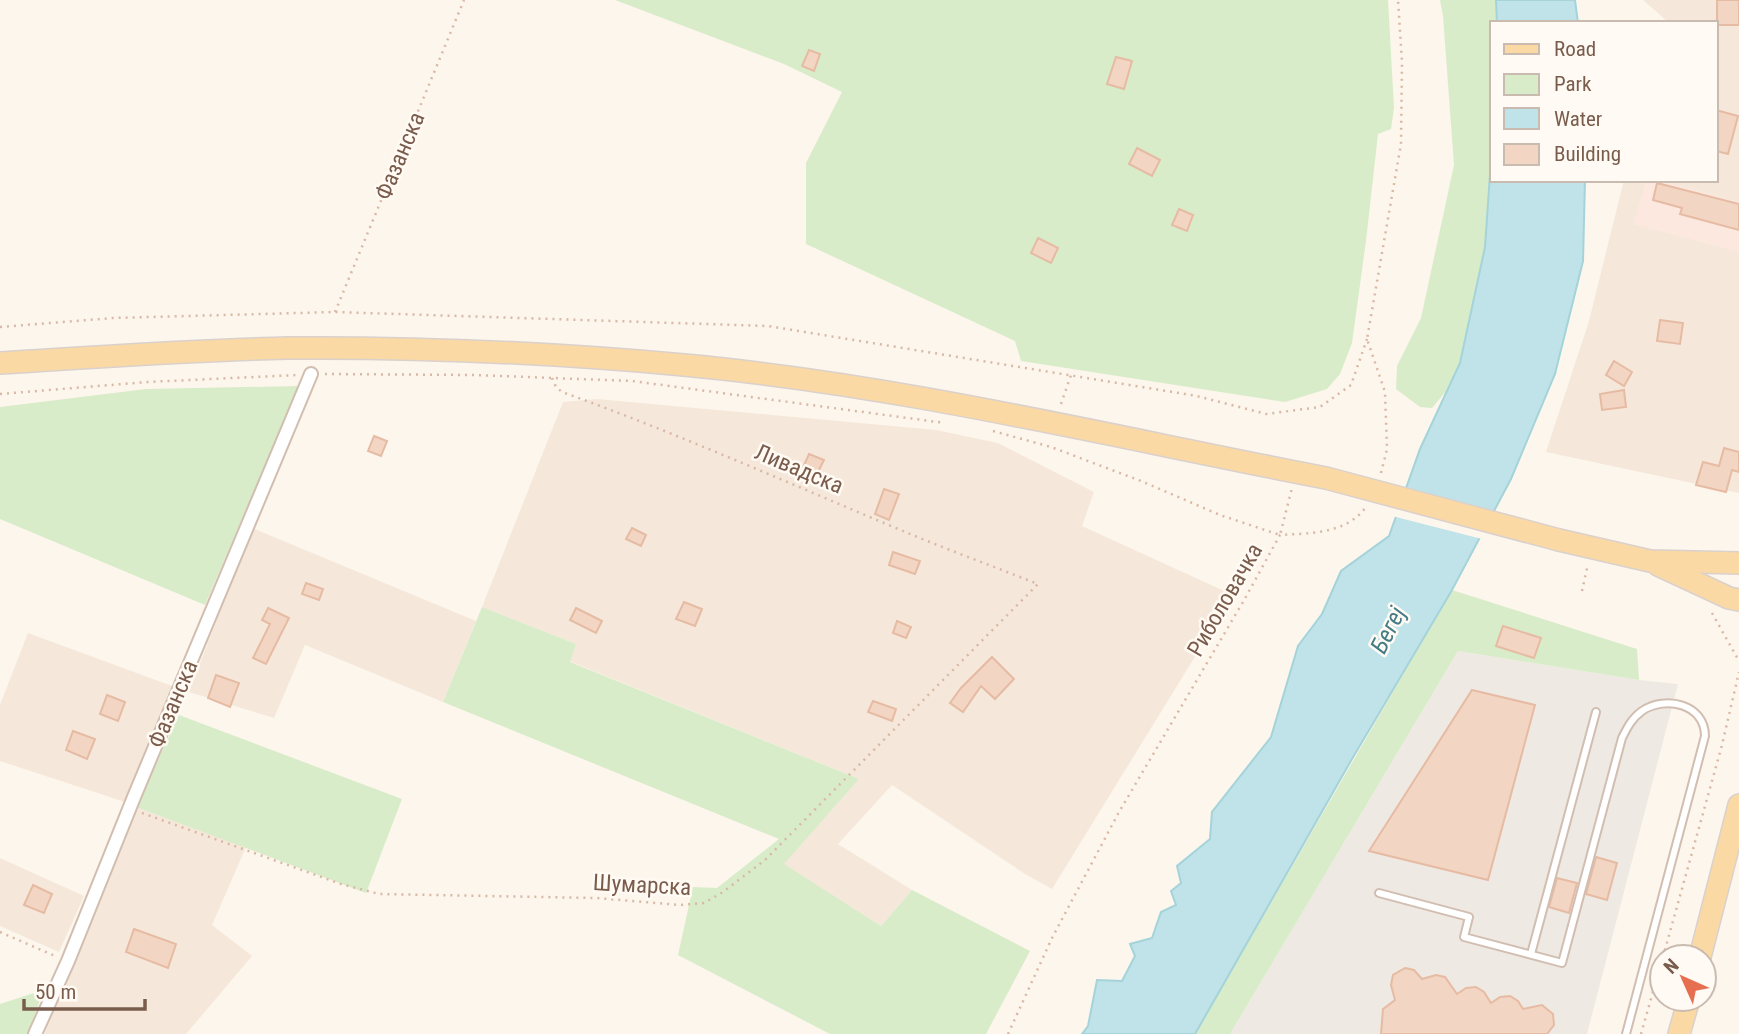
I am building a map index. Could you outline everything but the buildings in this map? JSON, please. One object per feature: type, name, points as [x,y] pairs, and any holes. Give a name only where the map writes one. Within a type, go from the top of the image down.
[{"type":"main road","points":[[0,363],[186,351],[289,348],[531,354],[686,365],[926,399],[1326,478],[1559,540],[1650,561],[1739,564]]},
{"type":"main road","points":[[1650,561],[1729,598],[1739,600]]},
{"type":"main road","points":[[1704,943],[1739,805]]},
{"type":"main road","points":[[1679,1034],[1685,1013]]},
{"type":"street","name":"Фазанска","points":[[35,1034],[68,961],[129,808],[311,374]]},
{"type":"lane","points":[[1379,894],[1469,917],[1464,937],[1562,963],[1622,738],[1628,726],[1643,710],[1653,705],[1672,702],[1689,709],[1703,721],[1705,736],[1626,1034]]},
{"type":"lane","points":[[1531,954],[1596,712]]},
{"type":"path","name":"Фазанска","points":[[335,312],[464,0]]},
{"type":"path","points":[[0,327],[113,318],[335,312],[768,326],[1197,396],[1266,414],[1320,407],[1351,385],[1367,339],[1401,144],[1402,62],[1398,0]]},
{"type":"path","points":[[1367,339],[1385,392],[1387,449],[1379,482]]},
{"type":"path","points":[[0,394],[147,382],[311,374],[552,378],[632,381],[944,422]]},
{"type":"path","points":[[1054,424],[1071,374]]},
{"type":"path","name":"Ливадска","points":[[552,378],[562,392],[636,419],[801,486],[885,524],[1038,584]]},
{"type":"path","points":[[985,429],[1051,447],[1280,535],[1296,472]]},
{"type":"path","name":"Риболовачка","points":[[1008,1034],[1052,938],[1119,812],[1243,603],[1280,535],[1322,533],[1356,520],[1370,502]]},
{"type":"path","points":[[1582,591],[1591,547]]},
{"type":"path","name":"Шумарска","points":[[129,808],[341,884],[379,894],[596,898],[680,905],[704,903],[765,860],[1038,584]]},
{"type":"path","points":[[1712,612],[1739,661]]},
{"type":"path","points":[[1666,943],[1722,745],[1739,672]]},
{"type":"path","points":[[0,932],[68,961]]},
{"type":"path","points":[[1641,1034],[1648,1009]]},
{"type":"shaded area","points":[[1643,0],[1739,0],[1739,493],[1546,452],[1589,321],[1624,182],[1718,182],[1718,21],[1665,19]]},
{"type":"shaded area","points":[[1645,182],[1664,182],[1739,202],[1739,252],[1634,224]]},
{"type":"shaded area","points":[[597,399],[936,430],[998,443],[1094,492],[1082,526],[1233,595],[1052,889],[1025,874],[892,785],[838,844],[912,890],[881,926],[783,864],[859,779],[569,661],[576,644],[482,607],[563,402]]},
{"type":"shaded area","points":[[252,528],[476,621],[443,702],[305,645],[274,718],[189,692]]},
{"type":"shaded area","points":[[28,633],[172,686],[125,802],[0,761],[0,705]]},
{"type":"shaded area","points":[[1458,651],[1678,684],[1587,1034],[1230,1034]]},
{"type":"shaded area","points":[[136,807],[246,847],[212,925],[252,956],[186,1034],[45,1034],[57,995]]},
{"type":"shaded area","points":[[0,858],[84,896],[59,952],[0,926]]},
{"type":"green space","points":[[615,0],[1388,0],[1394,108],[1391,129],[1378,134],[1352,343],[1340,374],[1327,389],[1285,402],[1021,361],[1015,341],[806,244],[806,163],[842,92],[784,64]]},
{"type":"green space","points":[[1440,0],[1496,0],[1497,21],[1490,21],[1490,174],[1485,246],[1460,363],[1447,390],[1432,408],[1420,407],[1396,389],[1397,366],[1421,318],[1454,165]]},
{"type":"green space","points":[[299,386],[205,605],[0,519],[0,407],[146,389]]},
{"type":"green space","points":[[1452,590],[1637,649],[1639,680],[1458,651],[1230,1034],[1195,1034]]},
{"type":"green space","points":[[482,607],[576,644],[570,662],[859,779],[784,864],[881,926],[912,890],[1030,951],[986,1034],[830,1034],[678,955],[693,887],[717,888],[779,839],[443,702]]},
{"type":"green space","points":[[179,715],[402,799],[366,893],[136,807]]},
{"type":"green space","points":[[43,990],[29,1034],[0,1034],[0,1004]]},
{"type":"water","points":[[1496,0],[1575,0],[1578,21],[1497,21]]},
{"type":"water","name":"Бегеј","points":[[1490,174],[1490,182],[1585,182],[1583,261],[1555,374],[1511,479],[1452,590],[1195,1034],[1082,1034],[1088,1026],[1097,980],[1122,981],[1135,956],[1130,944],[1152,938],[1161,912],[1176,905],[1171,891],[1181,883],[1177,866],[1210,839],[1212,812],[1271,737],[1298,646],[1322,614],[1341,571],[1389,536],[1420,449],[1460,363],[1485,247]]},
{"type":"pier","points":[[1402,489],[1496,513],[1482,539],[1392,516]]}]
